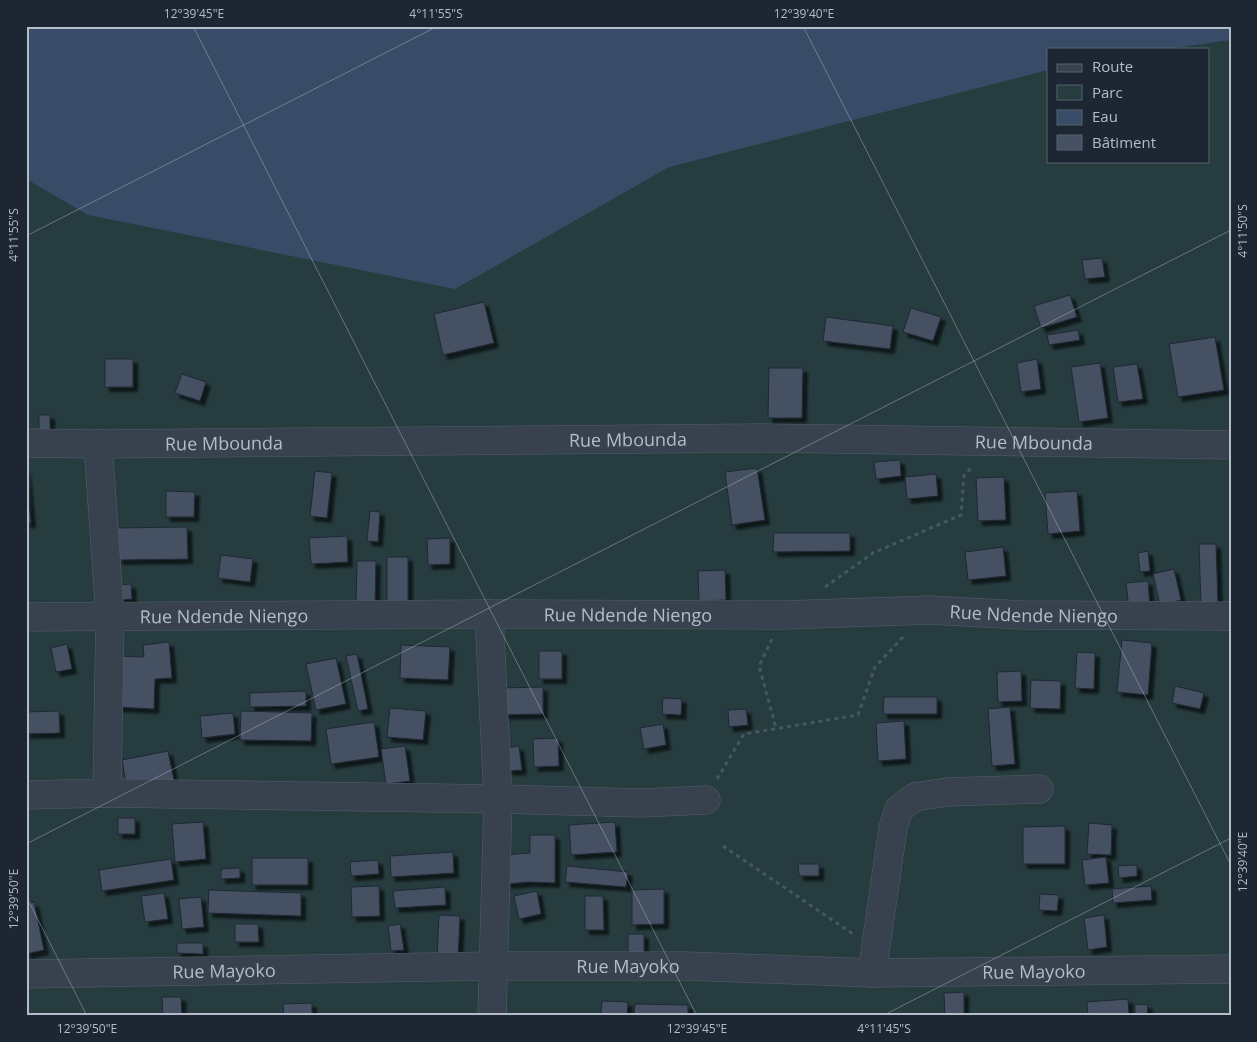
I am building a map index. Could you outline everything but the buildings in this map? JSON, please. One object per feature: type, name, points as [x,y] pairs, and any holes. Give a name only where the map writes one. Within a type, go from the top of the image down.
[{"type":"street","name":"Rue Mbounda","points":[[26,443],[763,438],[1231,446]]},
{"type":"street","points":[[98,444],[110,616],[107,794]]},
{"type":"street","name":"Rue Ndende Niengo","points":[[26,617],[489,614],[785,615],[929,610],[1022,615],[1231,616]]},
{"type":"street","points":[[489,614],[498,799],[492,1016]]},
{"type":"street","points":[[874,961],[893,828],[900,809],[915,797],[947,792],[1039,789]]},
{"type":"street","points":[[26,795],[107,794],[498,799],[641,803],[706,800]]},
{"type":"street","name":"Rue Mayoko","points":[[26,974],[493,966],[686,966],[874,961],[1231,969]]},
{"type":"path","points":[[825,587],[873,554],[961,515],[964,475],[999,442]]},
{"type":"path","points":[[706,800],[744,734],[858,714],[876,667],[929,610]]},
{"type":"path","points":[[776,728],[759,666],[785,615]]},
{"type":"path","points":[[723,846],[874,961]]},
{"type":"green space","points":[[26,26],[1231,26],[1231,1016],[26,1016]]},
{"type":"water","points":[[26,26],[1231,26],[1231,40],[1175,48],[1047,48],[1047,70],[669,167],[455,289],[88,215],[26,179]]}]
